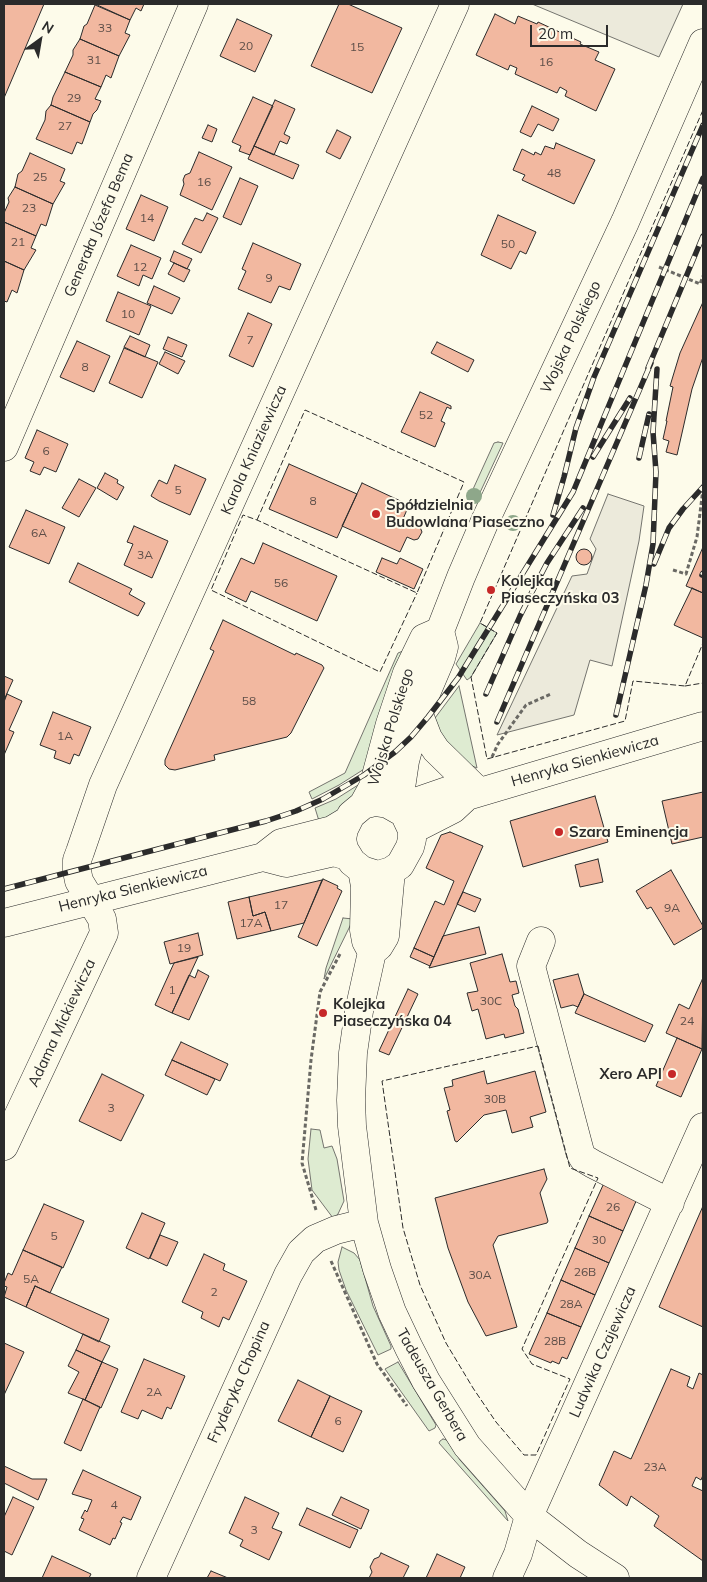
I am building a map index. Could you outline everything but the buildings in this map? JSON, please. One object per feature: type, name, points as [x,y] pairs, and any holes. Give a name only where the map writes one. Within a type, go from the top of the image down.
[{"type":"street","name":"Generała Józefa Bema","points":[[4,447],[194,4]]},
{"type":"street","name":"Karola Kniaziewicza","points":[[92,900],[79,881],[77,860],[103,785],[455,4]]},
{"type":"street","name":"Wojska Polskiego","points":[[405,819],[405,761],[418,712],[444,647],[440,631],[485,521],[624,222],[703,43]]},
{"type":"street","name":"Wojska Polskiego","points":[[356,813],[373,786],[390,724],[410,666],[424,638],[440,631]]},
{"type":"street","points":[[418,712],[428,738],[436,750],[473,794]]},
{"type":"street","name":"Henryka Sienkiewicza","points":[[405,819],[453,809],[473,794],[703,726]]},
{"type":"street","points":[[355,863],[378,875],[391,871],[400,865],[406,857],[412,839],[405,819],[381,802],[356,813],[344,829],[342,839],[344,849],[355,863],[365,886],[364,930],[366,941],[372,952]]},
{"type":"street","name":"Henryka Sienkiewicza","points":[[4,922],[263,857],[281,843],[332,830],[356,813]]},
{"type":"street","name":"Henryka Sienkiewicza","points":[[263,857],[286,863],[334,852],[355,863]]},
{"type":"street","name":"Tadeusza Gerbera","points":[[391,871],[384,936],[379,946],[372,952],[358,1011],[353,1053],[351,1100],[352,1126],[364,1223],[377,1269],[392,1312],[408,1348],[426,1381],[467,1446],[529,1516],[578,1554],[615,1578]]},
{"type":"street","name":"Adama Mickiewicza","points":[[4,1146],[104,933],[102,919],[92,900]]},
{"type":"street","points":[[541,941],[531,966],[580,1152],[584,1158],[593,1164],[670,1203]]},
{"type":"street","name":"Ludwika Czajewicza","points":[[507,1578],[518,1554],[529,1516],[703,1127]]},
{"type":"street","name":"Fryderyka Chopina","points":[[151,1578],[288,1275],[301,1252],[315,1239],[336,1230],[364,1223]]},
{"type":"path","points":[[659,267],[700,284],[703,277]]},
{"type":"path","points":[[673,570],[686,574],[697,537],[703,490]]},
{"type":"path","points":[[492,758],[498,744],[526,705],[551,694]]},
{"type":"green space","points":[[494,443],[503,443],[474,502],[469,498]]},
{"type":"green space","points":[[480,623],[497,633],[471,677],[467,680],[456,664]]},
{"type":"green space","points":[[403,651],[369,766],[312,799],[309,792],[345,773],[398,653]]},
{"type":"green space","points":[[459,686],[477,768],[465,763],[440,733],[435,718]]},
{"type":"green space","points":[[366,780],[361,790],[335,815],[319,821],[315,808],[336,799]]},
{"type":"green space","points":[[343,918],[353,919],[324,979],[326,968]]},
{"type":"green space","points":[[311,1129],[320,1130],[324,1148],[332,1146],[337,1159],[344,1201],[338,1214],[333,1218],[312,1190],[308,1159]]},
{"type":"green space","points":[[342,1247],[354,1253],[360,1260],[373,1306],[391,1346],[391,1349],[378,1355],[346,1290],[339,1270],[338,1262]]},
{"type":"green space","points":[[398,1362],[436,1425],[435,1428],[429,1431],[385,1369]]},
{"type":"green space","points":[[443,1439],[447,1440],[460,1460],[505,1511],[508,1521],[439,1443]]},
{"type":"shaded area","points":[[532,4],[683,4],[659,57]]},
{"type":"shaded area","points":[[608,494],[644,506],[639,541],[612,666],[590,660],[574,715],[497,735],[572,576],[587,574],[596,549],[590,539]]},
{"type":"railway","points":[[553,515],[576,428],[594,377],[703,125]]},
{"type":"railway","points":[[4,889],[266,821],[296,811],[323,799],[364,775],[395,752],[411,737],[458,678],[573,492],[703,178]]},
{"type":"railway","points":[[648,368],[703,236]]},
{"type":"railway","points":[[497,722],[651,363]]},
{"type":"railway","points":[[616,715],[646,585],[653,544],[656,472],[653,432],[657,369]]},
{"type":"railway","points":[[593,457],[630,398]]},
{"type":"railway","points":[[639,458],[649,414]]},
{"type":"railway","points":[[654,564],[669,528],[703,487]]},
{"type":"railway","points":[[486,694],[520,616],[547,563],[583,508]]},
{"type":"fence","points":[[703,110],[480,623],[497,633],[471,677],[487,759],[625,721],[633,681],[685,686],[703,643]]},
{"type":"fence","points":[[257,520],[305,410],[464,482],[417,593],[243,515],[211,590],[380,672],[417,593]]},
{"type":"fence","points":[[685,686],[703,683]]},
{"type":"fence","points":[[538,1046],[570,1168],[598,1178],[522,1349],[532,1364],[570,1379],[536,1455],[524,1455],[496,1422],[473,1388],[446,1343],[420,1285],[403,1228],[382,1081],[538,1046]]},
{"type":"place","name":"Spółdzielnia Budowlana Piaseczno","points":[[376,514]]},
{"type":"place","name":"Kolejka Piaseczyńska 03","points":[[491,590]]},
{"type":"place","name":"Szara Eminencja","points":[[559,832]]},
{"type":"place","name":"Kolejka Piaseczyńska 04","points":[[323,1013]]},
{"type":"place","name":"Xero API","points":[[672,1074]]}]
